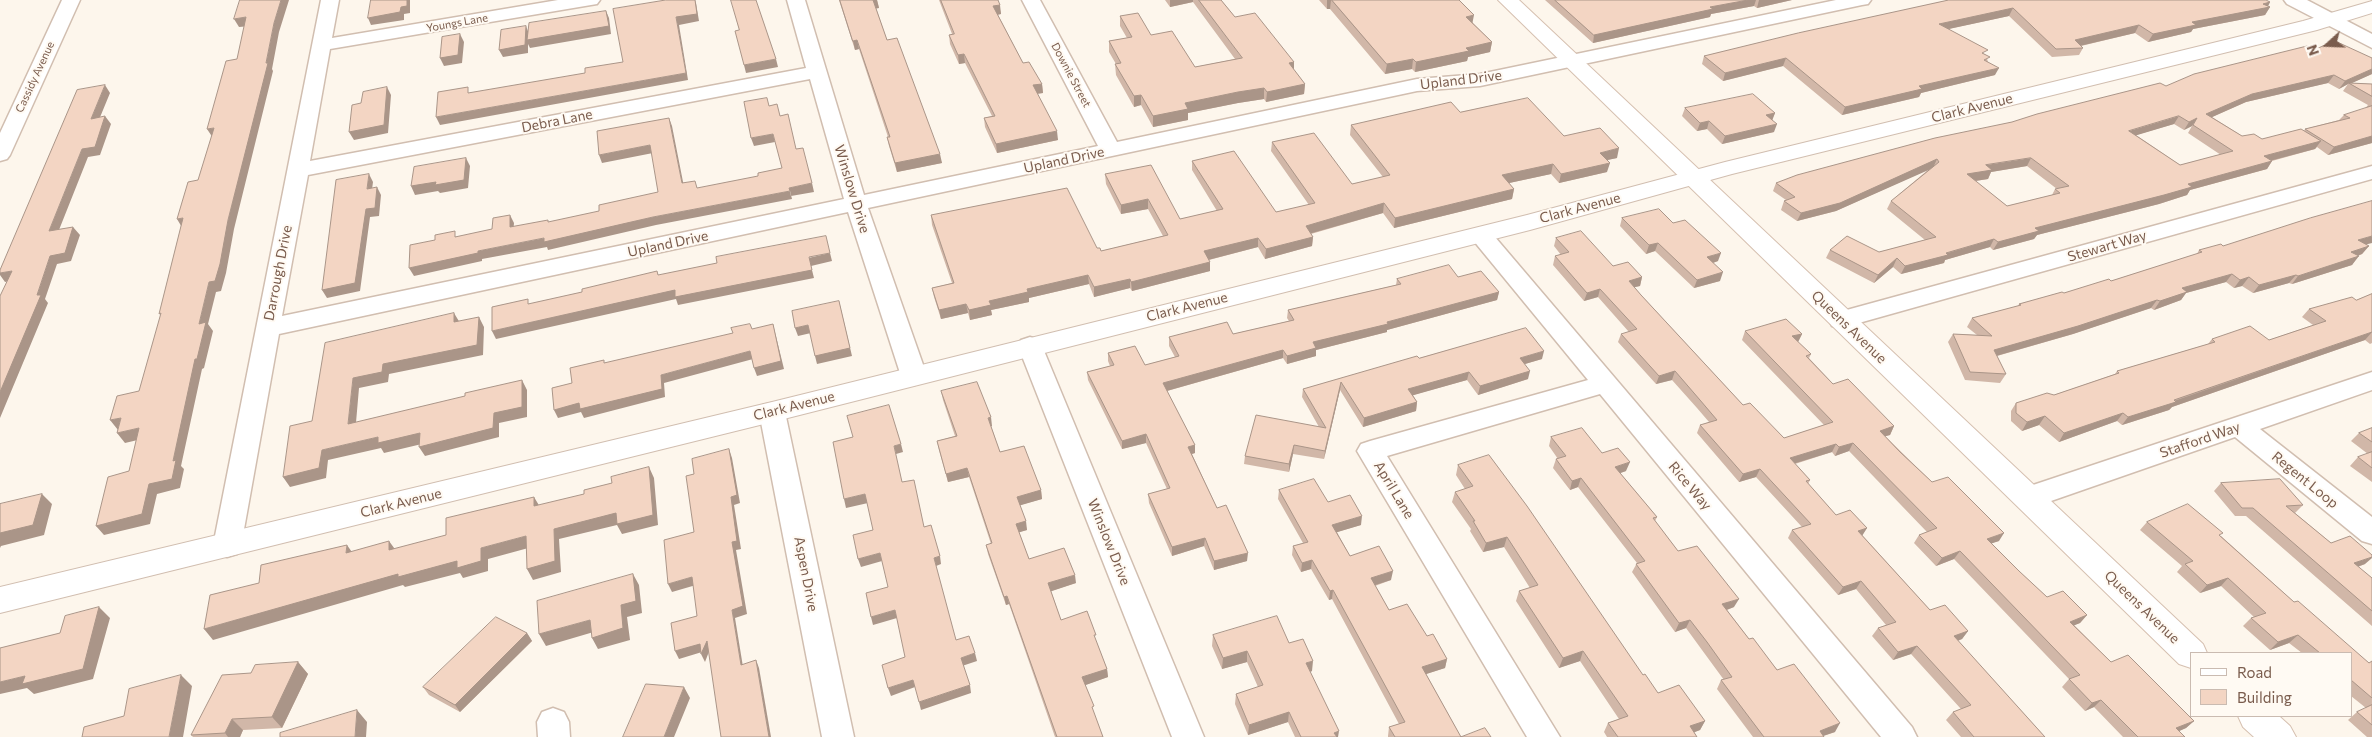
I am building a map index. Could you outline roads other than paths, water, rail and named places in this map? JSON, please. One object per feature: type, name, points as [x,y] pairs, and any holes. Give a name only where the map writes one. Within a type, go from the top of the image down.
[{"type":"street","name":"Cassidy Avenue","points":[[0,154],[71,0]]},
{"type":"street","name":"Darrough Drive","points":[[226,546],[330,0]]},
{"type":"street","name":"Youngs Lane","points":[[322,46],[591,0]]},
{"type":"street","name":"Winslow Drive","points":[[796,0],[856,204],[914,376]]},
{"type":"street","name":"Downie Street","points":[[1031,0],[1111,150]]},
{"type":"street","name":"Queens Avenue","points":[[1508,0],[2190,653]]},
{"type":"street","name":"Upland Drive","points":[[267,328],[1417,85],[1480,80],[1862,0]]},
{"type":"street","points":[[2293,0],[2372,42]]},
{"type":"street","name":"Clark Avenue","points":[[0,600],[772,412],[1481,234],[1694,177],[2372,7]]},
{"type":"street","name":"Debra Lane","points":[[298,170],[817,72]]},
{"type":"street","name":"Stewart Way","points":[[1841,320],[2372,172]]},
{"type":"street","name":"Rice Way","points":[[1481,234],[1604,384],[1901,737]]},
{"type":"street","name":"Winslow Drive","points":[[1030,346],[1188,737]]},
{"type":"street","name":"Stafford Way","points":[[2028,498],[2372,381]]},
{"type":"street","name":"April Lane","points":[[1544,737],[1370,451],[1604,384]]},
{"type":"street","name":"Aspen Drive","points":[[772,412],[838,737]]},
{"type":"street","name":"Regent Loop","points":[[2238,426],[2372,533]]},
{"type":"street","points":[[2256,717],[2278,737]]}]
